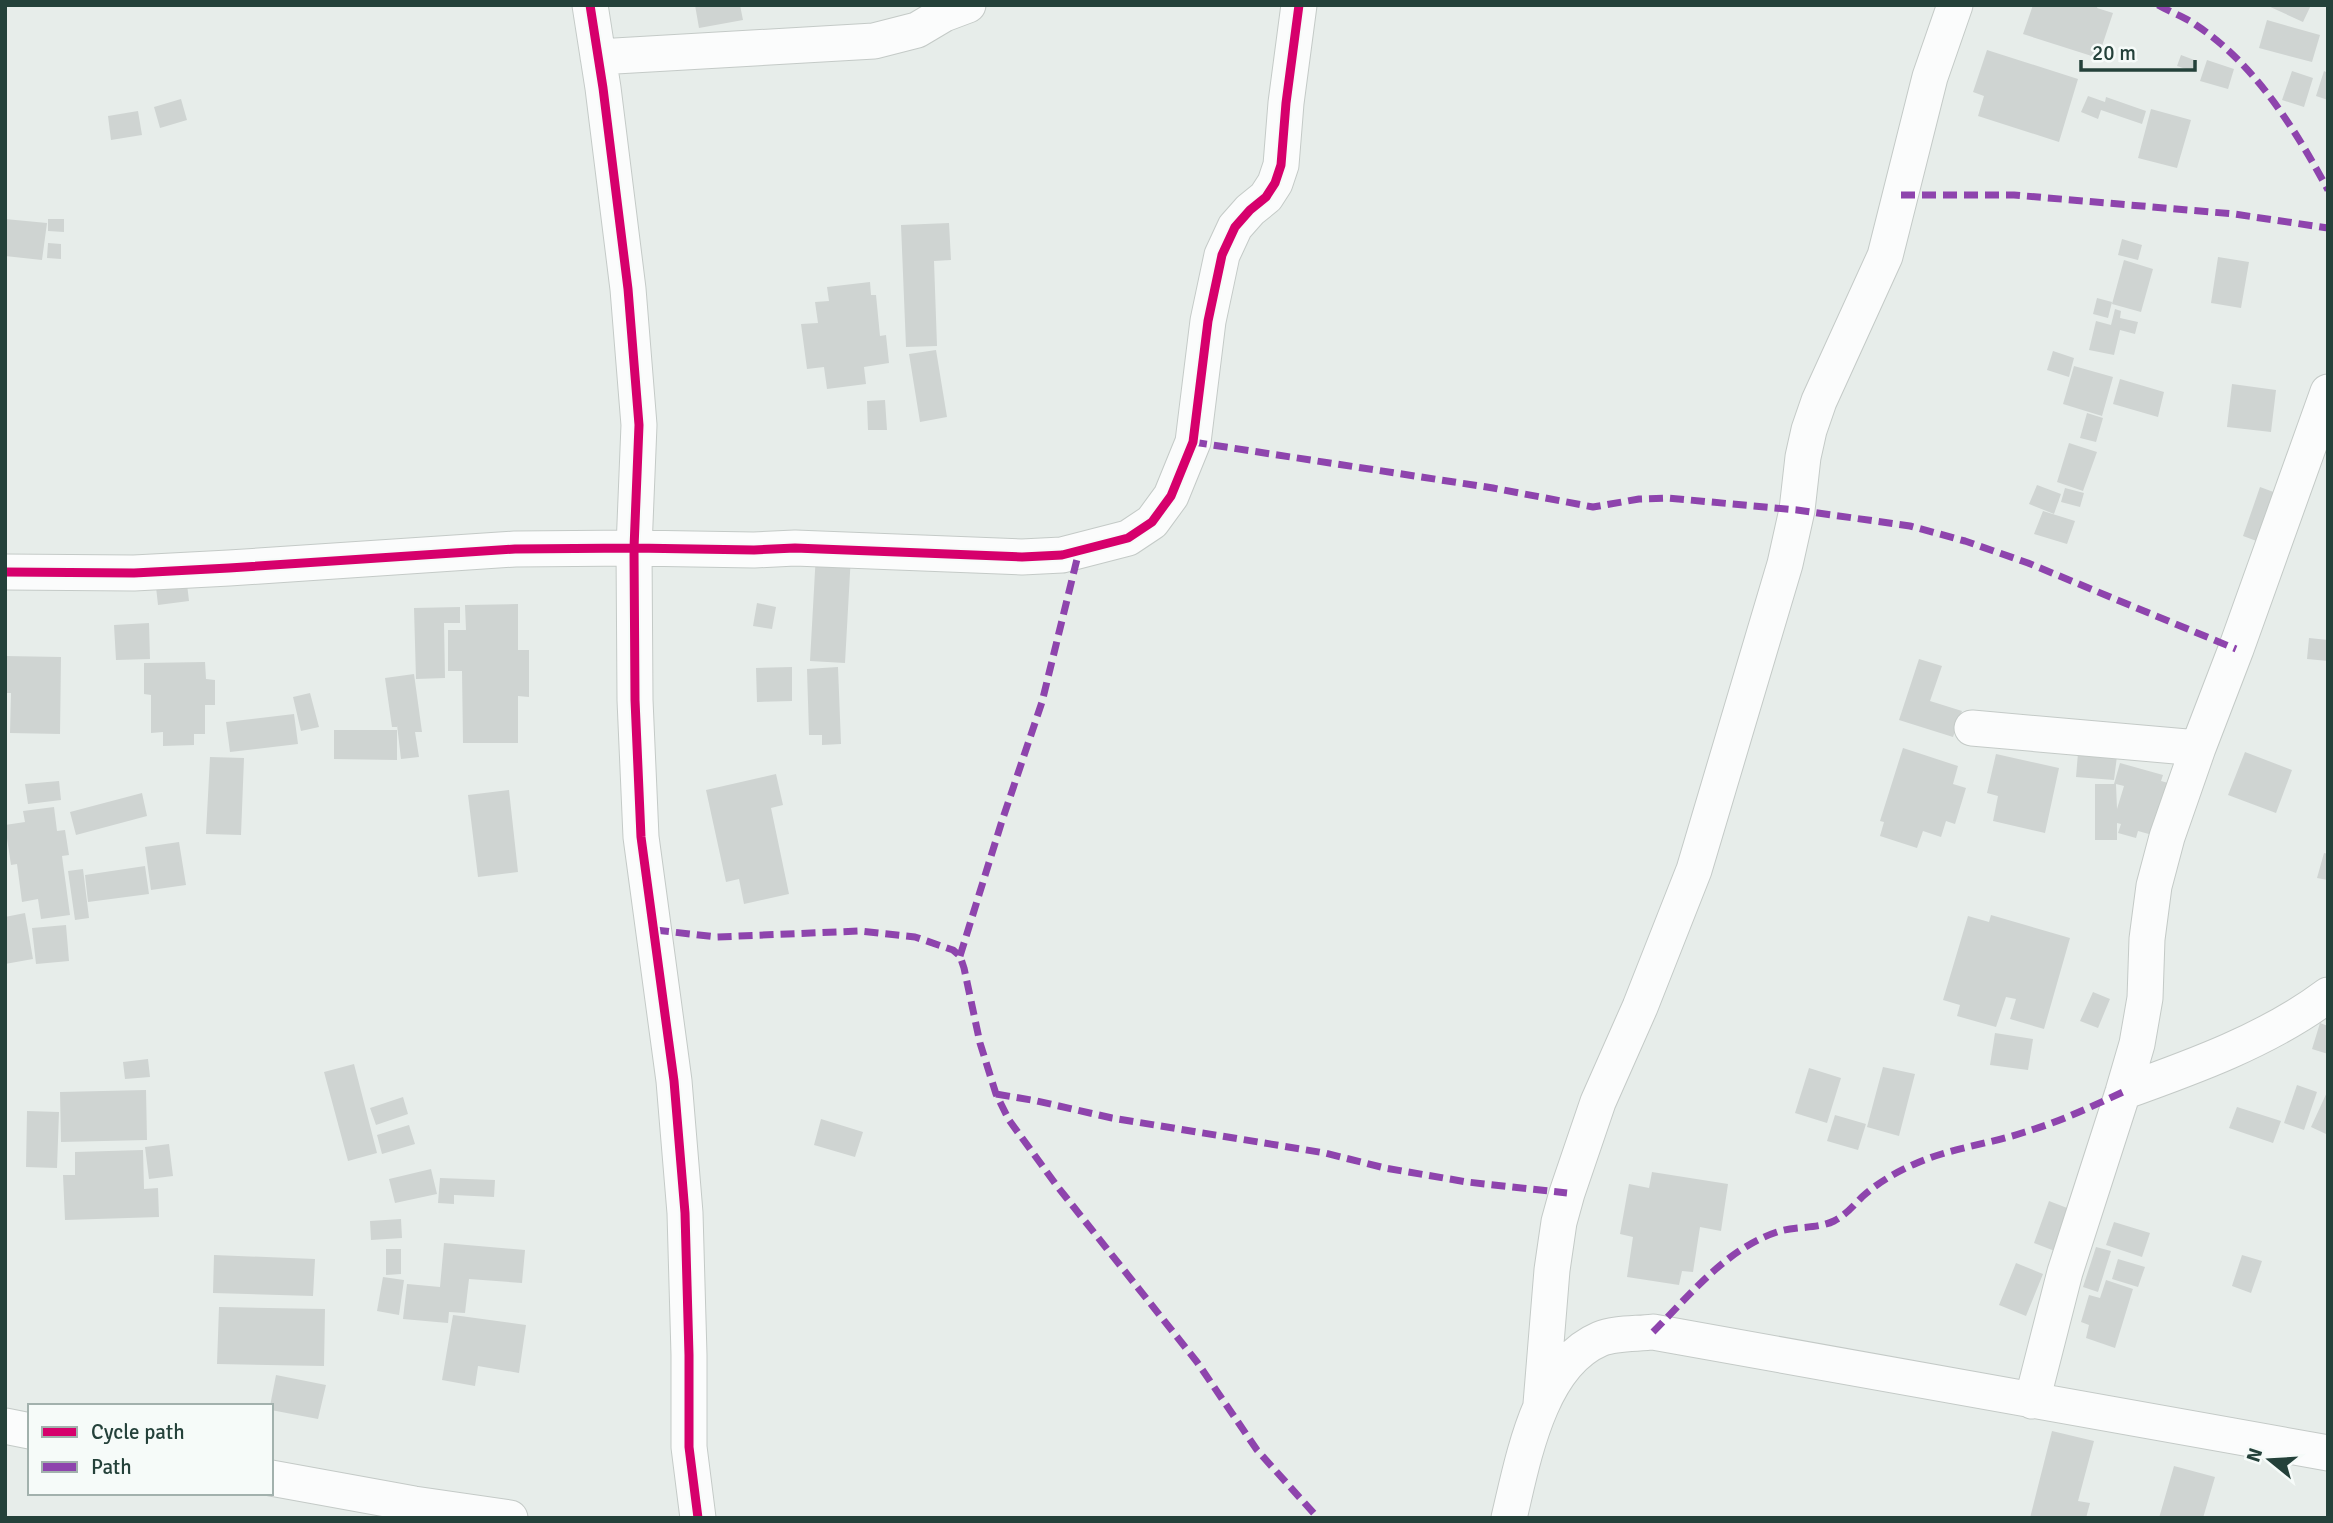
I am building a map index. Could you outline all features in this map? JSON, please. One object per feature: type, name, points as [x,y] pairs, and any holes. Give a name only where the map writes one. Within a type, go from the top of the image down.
[{"type":"street","points":[[590,5],[628,289],[639,425],[634,548],[635,700],[641,837],[674,1081],[685,1213],[689,1447],[698,1518]]},
{"type":"street","points":[[598,57],[874,41],[918,30],[944,14],[968,5]]},
{"type":"street","points":[[5,572],[134,573],[515,549],[795,548],[1022,557],[1062,555],[1128,538],[1152,522],[1171,496],[1193,442],[1208,321],[1222,255],[1235,227],[1266,197],[1282,165],[1286,103],[1299,5]]},
{"type":"street","points":[[1509,1518],[1541,1404],[1552,1270],[1559,1222],[1567,1194],[1598,1102],[1640,1007],[1695,870],[1781,577],[1797,510],[1809,430],[1819,401],[1885,256],[1930,77],[1955,5]]},
{"type":"street","points":[[2032,1401],[2065,1272],[2137,1044],[2145,998],[2147,939],[2154,886],[2167,837],[2328,392]]},
{"type":"street","points":[[1972,729],[2198,748]]},
{"type":"street","points":[[2123,1092],[2178,1072],[2266,1032],[2328,995]]},
{"type":"street","points":[[1541,1404],[1569,1360],[1600,1339],[1653,1332],[1728,1343],[2328,1454]]},
{"type":"street","points":[[5,1426],[28,1431]]},
{"type":"street","points":[[273,1478],[510,1518]]},
{"type":"building","points":[[695,5],[740,5],[743,20],[699,28]]},
{"type":"building","points":[[2033,5],[2098,5],[2097,8],[2113,13],[2098,58],[2023,34]]},
{"type":"building","points":[[2266,5],[2311,5],[2303,22]]},
{"type":"building","points":[[2267,20],[2320,35],[2312,62],[2259,48]]},
{"type":"building","points":[[1987,50],[2078,79],[2059,142],[1978,116],[1984,96],[1973,92]]},
{"type":"building","points":[[2181,55],[2197,61],[2195,72],[2177,66]]},
{"type":"building","points":[[2207,60],[2234,69],[2228,89],[2200,81]]},
{"type":"building","points":[[2292,71],[2313,78],[2304,107],[2282,100]]},
{"type":"building","points":[[2324,71],[2328,73],[2328,100],[2316,96]]},
{"type":"building","points":[[2088,96],[2105,102],[2106,97],[2146,111],[2142,124],[2101,110],[2098,119],[2081,112]]},
{"type":"building","points":[[181,99],[187,120],[160,128],[154,107]]},
{"type":"building","points":[[2151,109],[2191,120],[2177,168],[2138,158]]},
{"type":"building","points":[[138,111],[142,135],[111,140],[108,116]]},
{"type":"building","points":[[5,219],[47,223],[42,260],[5,256]]},
{"type":"building","points":[[48,219],[64,219],[64,232],[48,231]]},
{"type":"building","points":[[949,223],[951,260],[934,261],[937,346],[906,347],[901,225]]},
{"type":"building","points":[[2122,239],[2142,245],[2138,260],[2118,255]]},
{"type":"building","points":[[48,243],[61,244],[61,259],[47,258]]},
{"type":"building","points":[[2218,257],[2249,262],[2241,308],[2211,303]]},
{"type":"building","points":[[2124,260],[2153,269],[2141,312],[2112,304]]},
{"type":"building","points":[[870,282],[871,295],[876,295],[880,336],[886,335],[889,363],[864,367],[866,384],[827,389],[824,367],[807,369],[801,324],[818,323],[815,302],[829,301],[827,287]]},
{"type":"building","points":[[2097,298],[2112,302],[2108,318],[2093,314]]},
{"type":"building","points":[[2115,309],[2121,311],[2120,318],[2138,322],[2135,334],[2120,330],[2114,355],[2089,350],[2096,321],[2111,325]]},
{"type":"building","points":[[936,350],[947,417],[920,422],[909,354]]},
{"type":"building","points":[[2053,351],[2074,358],[2069,377],[2047,370]]},
{"type":"building","points":[[2074,366],[2113,377],[2102,416],[2063,404]]},
{"type":"building","points":[[2120,379],[2164,392],[2158,417],[2113,404]]},
{"type":"building","points":[[2232,384],[2276,390],[2271,432],[2227,427]]},
{"type":"building","points":[[885,400],[887,430],[868,430],[867,401]]},
{"type":"building","points":[[2087,413],[2103,418],[2096,442],[2080,438]]},
{"type":"building","points":[[2069,443],[2097,452],[2083,491],[2057,482]]},
{"type":"building","points":[[2037,485],[2061,494],[2054,514],[2029,504]]},
{"type":"building","points":[[2260,487],[2279,494],[2262,543],[2243,536]]},
{"type":"building","points":[[2065,488],[2084,493],[2080,507],[2061,502]]},
{"type":"building","points":[[2043,511],[2075,521],[2067,544],[2034,534]]},
{"type":"building","points":[[816,553],[851,555],[845,663],[810,661]]},
{"type":"building","points":[[187,584],[189,601],[158,605],[156,587]]},
{"type":"building","points":[[757,603],[776,607],[772,629],[753,626]]},
{"type":"building","points":[[518,604],[518,650],[529,650],[529,697],[518,696],[518,743],[463,743],[462,671],[448,671],[448,630],[466,630],[465,605]]},
{"type":"building","points":[[460,607],[460,623],[444,623],[445,678],[416,679],[414,608]]},
{"type":"building","points":[[149,623],[150,659],[116,660],[114,625]]},
{"type":"building","points":[[2309,638],[2328,640],[2328,661],[2307,659]]},
{"type":"building","points":[[5,656],[61,657],[60,734],[10,733],[11,693],[5,693]]},
{"type":"building","points":[[1919,659],[1942,666],[1930,701],[1962,711],[1953,737],[1899,720]]},
{"type":"building","points":[[205,662],[206,679],[215,680],[215,705],[205,705],[205,734],[194,734],[194,745],[163,746],[163,732],[151,733],[151,695],[144,694],[144,663]]},
{"type":"building","points":[[792,667],[792,701],[757,702],[756,668]]},
{"type":"building","points":[[838,667],[841,744],[822,745],[822,735],[809,735],[807,669]]},
{"type":"building","points":[[414,674],[422,732],[415,732],[419,757],[401,759],[397,725],[392,727],[385,678]]},
{"type":"building","points":[[310,693],[319,727],[301,731],[293,697]]},
{"type":"building","points":[[294,714],[298,744],[230,752],[226,722]]},
{"type":"building","points":[[334,730],[397,730],[397,760],[334,759]]},
{"type":"building","points":[[1903,748],[1958,766],[1953,784],[1966,788],[1955,824],[1946,821],[1941,837],[1923,831],[1917,848],[1880,836],[1884,822],[1880,821]]},
{"type":"building","points":[[2245,752],[2292,770],[2276,813],[2228,795]]},
{"type":"building","points":[[2078,753],[2117,756],[2114,780],[2076,777]]},
{"type":"building","points":[[1996,754],[2059,768],[2045,833],[1993,821],[1998,796],[1987,793]]},
{"type":"building","points":[[210,757],[244,758],[241,835],[206,834]]},
{"type":"building","points":[[2120,763],[2163,775],[2161,781],[2172,784],[2156,836],[2138,831],[2136,838],[2118,833],[2121,824],[2117,823],[2117,840],[2095,840],[2095,784],[2114,784]],"holes":[[[2116,784],[2124,786],[2117,809]]]},
{"type":"building","points":[[776,774],[783,805],[771,808],[789,894],[744,904],[739,879],[726,882],[706,790]]},
{"type":"building","points":[[59,781],[61,800],[28,804],[25,784]]},
{"type":"building","points":[[509,790],[518,872],[478,877],[468,795]]},
{"type":"building","points":[[142,793],[147,816],[76,835],[70,812]]},
{"type":"building","points":[[54,807],[57,831],[65,830],[69,855],[62,856],[70,915],[41,919],[38,899],[22,902],[17,864],[11,865],[5,825],[25,822],[23,811]]},
{"type":"building","points":[[179,842],[186,885],[151,890],[145,847]]},
{"type":"building","points":[[2324,853],[2328,854],[2328,880],[2317,878]]},
{"type":"building","points":[[145,866],[149,894],[88,902],[85,875]]},
{"type":"building","points":[[83,869],[89,918],[75,920],[68,871]]},
{"type":"building","points":[[25,913],[33,959],[5,964],[5,917]]},
{"type":"building","points":[[1991,915],[2070,938],[2044,1029],[2010,1019],[2016,999],[2006,997],[1996,1027],[1957,1016],[1960,1005],[1943,1000],[1968,916],[1989,922]]},
{"type":"building","points":[[66,925],[69,961],[36,964],[32,928]]},
{"type":"building","points":[[2093,992],[2110,999],[2098,1028],[2080,1021]]},
{"type":"building","points":[[2320,1023],[2328,1026],[2328,1054],[2312,1049]]},
{"type":"building","points":[[1995,1033],[2033,1039],[2028,1070],[1990,1065]]},
{"type":"building","points":[[148,1059],[150,1077],[125,1079],[123,1062]]},
{"type":"building","points":[[354,1064],[377,1153],[348,1161],[324,1072]]},
{"type":"building","points":[[1883,1067],[1915,1074],[1899,1136],[1867,1127]]},
{"type":"building","points":[[1809,1068],[1841,1078],[1827,1123],[1795,1113]]},
{"type":"building","points":[[2297,1085],[2317,1092],[2304,1130],[2284,1123]]},
{"type":"building","points":[[146,1090],[147,1140],[61,1142],[60,1092]]},
{"type":"building","points":[[2328,1090],[2328,1130],[2326,1134],[2311,1127]]},
{"type":"building","points":[[403,1097],[408,1114],[376,1125],[370,1108]]},
{"type":"building","points":[[2237,1107],[2281,1121],[2273,1143],[2229,1128]]},
{"type":"building","points":[[27,1111],[59,1112],[57,1168],[26,1167]]},
{"type":"building","points":[[1835,1115],[1866,1124],[1858,1150],[1827,1141]]},
{"type":"building","points":[[821,1119],[863,1132],[855,1157],[814,1145]]},
{"type":"building","points":[[409,1125],[415,1144],[382,1154],[377,1135]]},
{"type":"building","points":[[169,1144],[173,1176],[149,1179],[145,1147]]},
{"type":"building","points":[[143,1150],[144,1189],[158,1188],[159,1217],[65,1220],[63,1175],[75,1175],[75,1152]]},
{"type":"building","points":[[431,1169],[437,1194],[395,1203],[389,1179]]},
{"type":"building","points":[[1652,1172],[1728,1184],[1721,1231],[1700,1227],[1693,1272],[1682,1271],[1679,1285],[1627,1277],[1633,1237],[1620,1234],[1629,1184],[1649,1188]]},
{"type":"building","points":[[440,1178],[495,1180],[494,1197],[454,1195],[454,1204],[438,1203]]},
{"type":"building","points":[[2049,1201],[2075,1211],[2060,1253],[2034,1243]]},
{"type":"building","points":[[401,1219],[402,1238],[371,1240],[370,1221]]},
{"type":"building","points":[[2114,1222],[2150,1233],[2142,1257],[2106,1245]]},
{"type":"building","points":[[444,1243],[525,1250],[522,1283],[469,1279],[465,1313],[449,1312],[448,1323],[403,1319],[407,1284],[440,1287]]},
{"type":"building","points":[[2096,1247],[2111,1251],[2098,1292],[2083,1287]]},
{"type":"building","points":[[386,1249],[401,1249],[401,1274],[386,1275]]},
{"type":"building","points":[[214,1255],[315,1259],[313,1296],[213,1293]]},
{"type":"building","points":[[2242,1255],[2262,1261],[2251,1293],[2232,1286]]},
{"type":"building","points":[[2118,1259],[2145,1267],[2138,1287],[2112,1279]]},
{"type":"building","points":[[2016,1263],[2043,1274],[2026,1316],[1999,1305]]},
{"type":"building","points":[[383,1277],[404,1280],[399,1315],[377,1311]]},
{"type":"building","points":[[2106,1280],[2133,1289],[2115,1348],[2086,1338],[2089,1325],[2081,1322],[2089,1295],[2100,1298]]},
{"type":"building","points":[[219,1307],[325,1309],[324,1366],[217,1364]]},
{"type":"building","points":[[453,1315],[526,1325],[519,1373],[478,1366],[475,1386],[442,1380]]},
{"type":"building","points":[[276,1375],[326,1385],[318,1419],[273,1410],[273,1404],[270,1404]]},
{"type":"building","points":[[2052,1431],[2094,1441],[2078,1501],[2090,1503],[2086,1518],[2030,1518]]},
{"type":"building","points":[[2174,1466],[2215,1477],[2203,1518],[2159,1518]]},
{"type":"marked path","points":[[2158,5],[2192,22],[2217,41],[2255,78],[2302,144],[2328,190]]},
{"type":"marked path","points":[[1901,195],[2014,195],[2234,214],[2328,228]]},
{"type":"marked path","points":[[1193,442],[1493,488],[1593,507],[1639,499],[1668,498],[1797,510],[1910,526],[1965,541],[2028,563],[2236,649]]},
{"type":"marked path","points":[[960,956],[1042,702],[1079,551]]},
{"type":"marked path","points":[[655,930],[717,937],[859,931],[915,937],[953,950],[960,956],[980,1043],[996,1094],[1009,1120],[1057,1186],[1197,1362],[1257,1450],[1318,1518]]},
{"type":"marked path","points":[[1653,1332],[1710,1274],[1725,1261],[1759,1240],[1784,1230],[1834,1221],[1881,1182],[1917,1163],[2038,1128],[2123,1092]]},
{"type":"marked path","points":[[996,1094],[1112,1118],[1325,1153],[1385,1168],[1467,1182],[1567,1193]]},
{"type":"cycle path","points":[[590,5],[628,289],[639,425],[634,548],[635,700],[641,837],[674,1081],[685,1213],[689,1447],[698,1518]]},
{"type":"cycle path","points":[[5,572],[134,573],[515,549],[795,548],[1022,557],[1062,555],[1128,538],[1152,522],[1171,496],[1193,442],[1208,321],[1222,255],[1235,227],[1266,197],[1275,183],[1281,165],[1299,5]]}]
